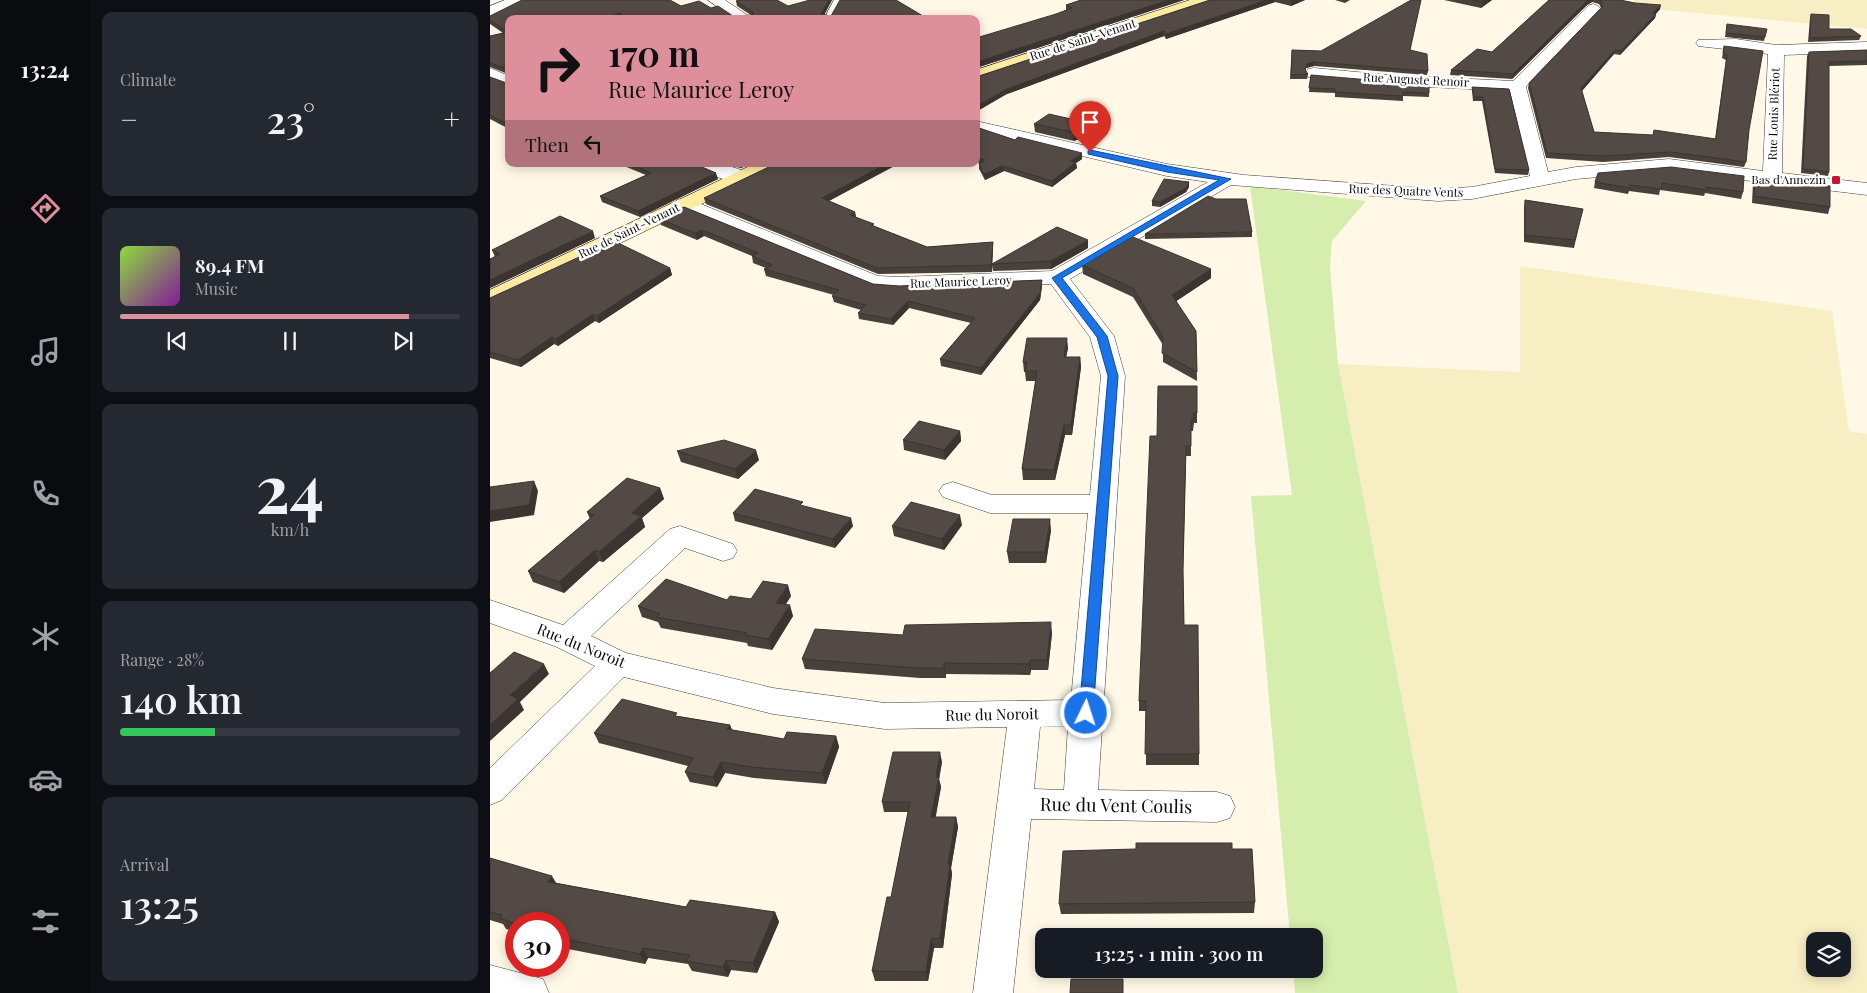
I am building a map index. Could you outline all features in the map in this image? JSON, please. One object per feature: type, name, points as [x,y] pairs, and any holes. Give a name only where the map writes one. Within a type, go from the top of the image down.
[{"type":"main road","name":"Rue de Saint-Venant","points":[[980,75],[1198,2]]},
{"type":"main road","name":"Rue de Saint-Venant","points":[[490,299],[763,167]]},
{"type":"street","points":[[490,11],[518,0]]},
{"type":"street","points":[[715,0],[739,15]]},
{"type":"street","points":[[1541,181],[1517,86],[1593,9]]},
{"type":"street","points":[[1704,43],[1736,44],[1776,50],[1867,47]]},
{"type":"street","name":"Rue Louis Blériot","points":[[1772,178],[1776,50]]},
{"type":"street","points":[[490,72],[505,81]]},
{"type":"street","name":"Rue Auguste Renoir","points":[[1314,73],[1389,80],[1517,86]]},
{"type":"street","name":"Rue des Quatre Vents","points":[[980,127],[1167,170],[1236,180],[1438,195],[1472,193],[1610,168],[1669,165],[1867,189]]},
{"type":"street","points":[[712,167],[740,178]]},
{"type":"street","name":"Rue Maurice Leroy","points":[[684,204],[874,282],[900,284],[1057,278],[1236,180]]},
{"type":"street","points":[[1057,278],[1102,336],[1113,376],[1080,805]]},
{"type":"street","points":[[953,491],[990,504],[1103,504]]},
{"type":"street","points":[[568,639],[680,536],[722,550]]},
{"type":"street","name":"Rue du Noroit","points":[[490,611],[568,639],[618,663],[773,701],[885,716],[1086,713]]},
{"type":"street","points":[[490,790],[618,663]]},
{"type":"street","points":[[993,993],[1025,715]]},
{"type":"street","name":"Rue du Vent Coulis","points":[[1015,804],[1217,807]]},
{"type":"street","points":[[490,984],[529,993]]},
{"type":"lane","points":[[830,15],[838,0]]},
{"type":"shaded area","points":[[1634,0],[1867,0],[1867,29],[1632,7]]},
{"type":"shaded area","points":[[1520,266],[1832,311],[1849,431],[1867,434],[1867,993],[1458,993],[1338,364],[1520,372]]},
{"type":"green space","points":[[1250,186],[1366,201],[1332,241],[1330,267],[1338,364],[1458,993],[1295,993],[1294,978],[1323,978],[1323,928],[1289,928],[1251,496],[1292,495]]},
{"type":"building","points":[[522,0],[670,0],[681,6],[699,1],[711,8],[718,6],[732,15],[623,15],[620,13],[614,15],[505,15],[505,30],[490,20],[490,16]]},
{"type":"building","points":[[777,0],[788,6],[810,0],[829,0],[821,14],[826,15],[753,15],[753,12],[736,1]]},
{"type":"building","points":[[840,0],[896,0],[921,15],[832,15]]},
{"type":"building","points":[[1081,0],[1169,0],[980,61],[980,37],[1072,8],[1066,5]]},
{"type":"building","points":[[1210,0],[1267,0],[1166,34],[1164,31],[1007,89],[980,104],[980,76]]},
{"type":"building","points":[[1411,0],[1421,0],[1410,50],[1427,54],[1428,71],[1314,62],[1307,64],[1305,70],[1308,74],[1291,75],[1292,50],[1321,51]]},
{"type":"building","points":[[1549,0],[1588,0],[1513,74],[1451,70],[1477,49],[1492,52]]},
{"type":"building","points":[[1600,0],[1620,0],[1661,5],[1653,13],[1656,14],[1621,51],[1615,50],[1581,88],[1594,132],[1653,135],[1654,130],[1716,139],[1727,55],[1723,53],[1724,46],[1763,51],[1749,130],[1746,162],[1671,152],[1604,156],[1547,153],[1529,83],[1603,6]]},
{"type":"building","points":[[1811,14],[1829,15],[1829,29],[1851,29],[1861,36],[1810,38]]},
{"type":"building","points":[[1727,24],[1767,29],[1765,37],[1726,33]]},
{"type":"building","points":[[505,33],[505,68],[490,63],[490,36]]},
{"type":"building","points":[[1867,50],[1867,61],[1829,62],[1829,172],[1803,169],[1809,52]]},
{"type":"building","points":[[1311,75],[1429,85],[1429,93],[1403,92],[1403,96],[1335,92],[1335,89],[1309,88]]},
{"type":"building","points":[[490,77],[505,83],[505,123],[490,115]]},
{"type":"building","points":[[1472,87],[1509,89],[1529,170],[1495,169],[1483,97],[1474,97]]},
{"type":"building","points":[[1049,114],[1093,124],[1073,132],[1034,124]]},
{"type":"building","points":[[980,128],[1015,140],[1018,137],[1082,153],[1071,161],[1076,162],[1052,181],[1003,166],[984,174],[980,163],[985,160],[980,158]]},
{"type":"building","points":[[638,167],[702,167],[716,173],[638,211],[600,196],[651,173]]},
{"type":"building","points":[[769,167],[880,167],[822,198],[855,212],[850,215],[874,224],[871,225],[927,247],[993,242],[991,265],[877,268],[704,198]]},
{"type":"building","points":[[1671,167],[1744,176],[1743,192],[1706,187],[1706,190],[1662,183],[1661,189],[1630,185],[1629,188],[1595,182],[1598,173]]},
{"type":"building","points":[[1755,177],[1830,186],[1830,207],[1754,196]]},
{"type":"building","points":[[1164,179],[1189,182],[1186,188],[1160,202],[1152,201]]},
{"type":"building","points":[[1208,196],[1216,199],[1246,199],[1252,232],[1145,234]]},
{"type":"building","points":[[1525,200],[1583,209],[1575,240],[1525,235]]},
{"type":"building","points":[[684,207],[873,284],[899,286],[1042,280],[1040,293],[981,368],[940,359],[975,318],[908,301],[891,319],[858,313],[866,305],[832,296],[839,290],[764,269],[772,265],[752,256],[758,253],[702,230],[695,233],[659,219]]},
{"type":"building","points":[[560,216],[593,231],[490,280],[490,259],[500,254],[492,250]]},
{"type":"building","points":[[1057,227],[1088,240],[1051,261],[992,264]]},
{"type":"building","points":[[1133,237],[1211,269],[1172,295],[1196,331],[1197,372],[1162,353],[1163,337],[1133,288],[1082,265]]},
{"type":"building","points":[[614,241],[670,268],[597,316],[593,314],[556,339],[552,337],[518,360],[490,352],[490,298]]},
{"type":"building","points":[[1027,338],[1067,338],[1064,357],[1080,357],[1071,425],[1064,425],[1054,470],[1022,469],[1037,371],[1025,371],[1027,362],[1023,362]]},
{"type":"building","points":[[1158,386],[1197,386],[1197,413],[1193,413],[1194,420],[1191,420],[1191,446],[1186,446],[1183,569],[1184,625],[1198,625],[1199,754],[1145,754],[1146,701],[1139,701],[1150,436],[1157,436]]},
{"type":"building","points":[[919,421],[960,431],[944,450],[903,440]]},
{"type":"building","points":[[724,440],[756,450],[735,469],[677,451]]},
{"type":"building","points":[[627,478],[660,488],[632,513],[641,516],[599,552],[595,550],[559,582],[528,571],[594,515],[587,512]]},
{"type":"building","points":[[534,481],[529,505],[490,511],[490,487]]},
{"type":"building","points":[[755,489],[803,502],[800,505],[851,518],[833,539],[733,513]]},
{"type":"building","points":[[911,502],[960,515],[942,539],[892,526]]},
{"type":"building","points":[[1013,519],[1050,519],[1045,552],[1007,552]]},
{"type":"building","points":[[666,579],[727,600],[730,596],[751,599],[763,581],[788,585],[776,603],[790,605],[768,639],[745,635],[747,633],[656,617],[660,614],[638,606]]},
{"type":"building","points":[[1051,622],[1047,660],[1030,660],[1029,664],[944,663],[944,668],[917,668],[802,659],[815,629],[903,635],[905,625]]},
{"type":"building","points":[[514,652],[544,664],[510,695],[518,699],[490,725],[490,673]]},
{"type":"building","points":[[622,699],[677,713],[675,716],[730,725],[727,729],[784,739],[787,732],[836,736],[822,773],[751,767],[721,762],[713,777],[685,772],[693,758],[594,733]]},
{"type":"building","points":[[893,752],[940,752],[936,777],[939,777],[931,817],[956,817],[948,864],[950,864],[940,938],[931,939],[926,972],[872,971],[887,897],[891,897],[910,802],[882,802]]},
{"type":"building","points":[[1136,843],[1232,843],[1232,849],[1252,849],[1255,902],[1059,904],[1063,851],[1136,849]]},
{"type":"building","points":[[490,858],[552,876],[548,882],[686,907],[690,900],[775,912],[753,963],[726,960],[723,967],[686,961],[690,955],[643,948],[640,954],[570,940],[570,912],[505,912],[505,920],[500,918],[502,915],[490,912]]},
{"type":"building","points":[[1071,979],[1123,979],[1123,993],[1070,993]]},
{"type":"place","name":"Bas d'Annezin","points":[[1836,180]]},
{"type":"route","points":[[1086,713],[1113,376],[1102,336],[1057,278],[1227,179],[1167,170],[1090,152]]}]
